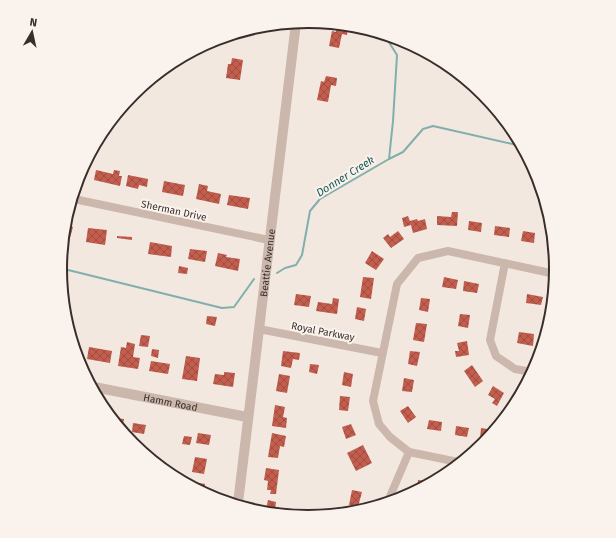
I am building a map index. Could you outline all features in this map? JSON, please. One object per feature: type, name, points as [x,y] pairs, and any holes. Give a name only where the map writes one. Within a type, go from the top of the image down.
[{"type":"street","name":"Beattie Avenue","points":[[238,499],[247,418],[295,29]]},
{"type":"street","name":"Sherman Drive","points":[[77,200],[269,240]]},
{"type":"street","points":[[453,461],[409,452],[390,437],[379,424],[374,402],[382,353],[397,284],[418,258],[448,251],[549,273]]},
{"type":"street","points":[[505,263],[490,340],[496,356],[515,369],[526,371]]},
{"type":"street","name":"Royal Parkway","points":[[259,329],[382,353]]},
{"type":"street","name":"Hamm Road","points":[[98,388],[247,418]]},
{"type":"street","points":[[390,495],[409,452]]},
{"type":"building","points":[[336,30],[348,32],[347,35],[342,34],[339,48],[329,46],[332,31],[336,32]]},
{"type":"building","points":[[232,58],[243,60],[240,80],[226,78],[228,64],[231,64]]},
{"type":"building","points":[[326,76],[337,78],[336,86],[331,85],[328,102],[317,100],[321,81],[324,82]]},
{"type":"building","points":[[96,170],[113,174],[114,170],[120,171],[119,176],[122,176],[120,186],[94,180]]},
{"type":"building","points":[[128,175],[148,179],[147,187],[139,185],[138,189],[126,186]]},
{"type":"building","points":[[164,181],[185,185],[183,196],[162,192]]},
{"type":"building","points":[[199,184],[208,186],[207,191],[221,194],[219,204],[196,199]]},
{"type":"building","points":[[229,195],[250,198],[248,209],[227,205]]},
{"type":"building","points":[[452,212],[458,212],[457,226],[437,225],[437,216],[451,217]]},
{"type":"building","points":[[408,216],[410,221],[425,219],[427,229],[413,233],[411,225],[404,227],[402,218]]},
{"type":"building","points":[[469,221],[482,223],[481,232],[468,230]]},
{"type":"building","points":[[495,226],[510,228],[509,237],[494,235]]},
{"type":"building","points":[[71,227],[73,227],[69,238]]},
{"type":"building","points":[[88,228],[107,230],[105,245],[86,242]]},
{"type":"building","points":[[398,231],[404,239],[391,248],[383,238],[388,234],[390,237]]},
{"type":"building","points":[[523,231],[535,233],[534,243],[521,241]]},
{"type":"building","points":[[117,236],[132,237],[132,240],[117,238]]},
{"type":"building","points":[[150,242],[172,246],[171,257],[148,254]]},
{"type":"building","points":[[190,249],[207,251],[205,262],[188,259]]},
{"type":"building","points":[[372,251],[384,259],[376,270],[365,263]]},
{"type":"building","points":[[218,253],[227,255],[226,257],[240,259],[238,271],[215,266]]},
{"type":"building","points":[[179,266],[188,268],[187,274],[178,273]]},
{"type":"building","points":[[363,277],[374,278],[371,299],[360,297]]},
{"type":"building","points":[[444,277],[458,280],[456,289],[442,287]]},
{"type":"building","points":[[464,281],[479,284],[477,293],[463,291]]},
{"type":"building","points":[[296,294],[311,296],[309,307],[294,305]]},
{"type":"building","points":[[527,294],[543,297],[541,305],[526,303]]},
{"type":"building","points":[[333,298],[339,299],[337,314],[316,311],[318,302],[332,304]]},
{"type":"building","points":[[421,298],[430,299],[428,312],[419,310]]},
{"type":"building","points":[[357,307],[366,309],[364,321],[355,319]]},
{"type":"building","points":[[460,314],[470,315],[468,328],[458,326]]},
{"type":"building","points":[[207,316],[217,317],[215,326],[206,324]]},
{"type":"building","points":[[416,323],[427,324],[424,342],[413,340]]},
{"type":"building","points":[[519,332],[534,334],[533,346],[517,343]]},
{"type":"building","points":[[141,335],[150,336],[148,347],[139,346]]},
{"type":"building","points":[[467,341],[469,355],[456,357],[455,351],[459,351],[457,343]]},
{"type":"building","points":[[127,342],[135,344],[133,357],[140,358],[138,369],[118,366],[121,347],[126,348]]},
{"type":"building","points":[[89,347],[112,351],[110,363],[87,359]]},
{"type":"building","points":[[152,349],[159,350],[158,358],[151,356]]},
{"type":"building","points":[[283,351],[300,353],[299,360],[293,359],[291,368],[281,366]]},
{"type":"building","points":[[410,351],[420,352],[417,366],[408,364]]},
{"type":"building","points":[[186,356],[200,358],[197,381],[182,379]]},
{"type":"building","points":[[151,361],[170,364],[168,374],[149,371]]},
{"type":"building","points":[[310,364],[319,365],[317,374],[309,372]]},
{"type":"building","points":[[472,365],[483,381],[475,387],[464,371]]},
{"type":"building","points":[[224,372],[235,373],[233,387],[213,384],[215,374],[224,375]]},
{"type":"building","points":[[344,372],[353,374],[351,387],[342,385]]},
{"type":"building","points":[[279,374],[290,376],[287,393],[276,391]]},
{"type":"building","points":[[404,378],[414,380],[412,392],[402,391]]},
{"type":"building","points":[[493,386],[504,393],[497,406],[492,403],[495,399],[488,395]]},
{"type":"building","points":[[340,396],[350,397],[348,411],[339,410]]},
{"type":"building","points":[[275,405],[285,407],[283,417],[287,418],[286,428],[272,426]]},
{"type":"building","points":[[408,406],[416,417],[408,423],[400,411]]},
{"type":"building","points":[[119,418],[124,419],[123,423]]},
{"type":"building","points":[[429,420],[442,422],[441,431],[427,429]]},
{"type":"building","points":[[133,423],[146,425],[144,434],[132,432]]},
{"type":"building","points":[[351,424],[356,435],[346,439],[342,427]]},
{"type":"building","points":[[456,426],[469,428],[467,437],[455,435]]},
{"type":"building","points":[[481,428],[488,429],[480,437]]},
{"type":"building","points":[[198,433],[211,435],[209,445],[196,443]]},
{"type":"building","points":[[272,433],[286,436],[284,447],[280,446],[278,458],[268,457]]},
{"type":"building","points":[[184,436],[192,437],[190,445],[182,444]]},
{"type":"building","points":[[363,445],[372,463],[356,471],[347,453]]},
{"type":"building","points":[[195,457],[207,459],[204,474],[192,472]]},
{"type":"building","points":[[266,468],[279,470],[276,494],[270,494],[271,490],[267,490],[268,481],[264,480]]},
{"type":"building","points":[[196,482],[205,484],[205,487]]},
{"type":"building","points":[[352,490],[362,492],[359,504],[349,505]]},
{"type":"building","points":[[268,500],[276,502],[275,508],[267,506]]},
{"type":"waterway","name":"Donner Creek","points":[[277,273],[285,268],[296,265],[302,255],[310,211],[320,199],[389,159],[397,55],[389,42]]},
{"type":"waterway","points":[[389,159],[403,152],[423,129],[433,126],[515,144]]},
{"type":"waterway","name":"Donner Creek","points":[[67,270],[222,308],[234,307],[254,279]]}]
